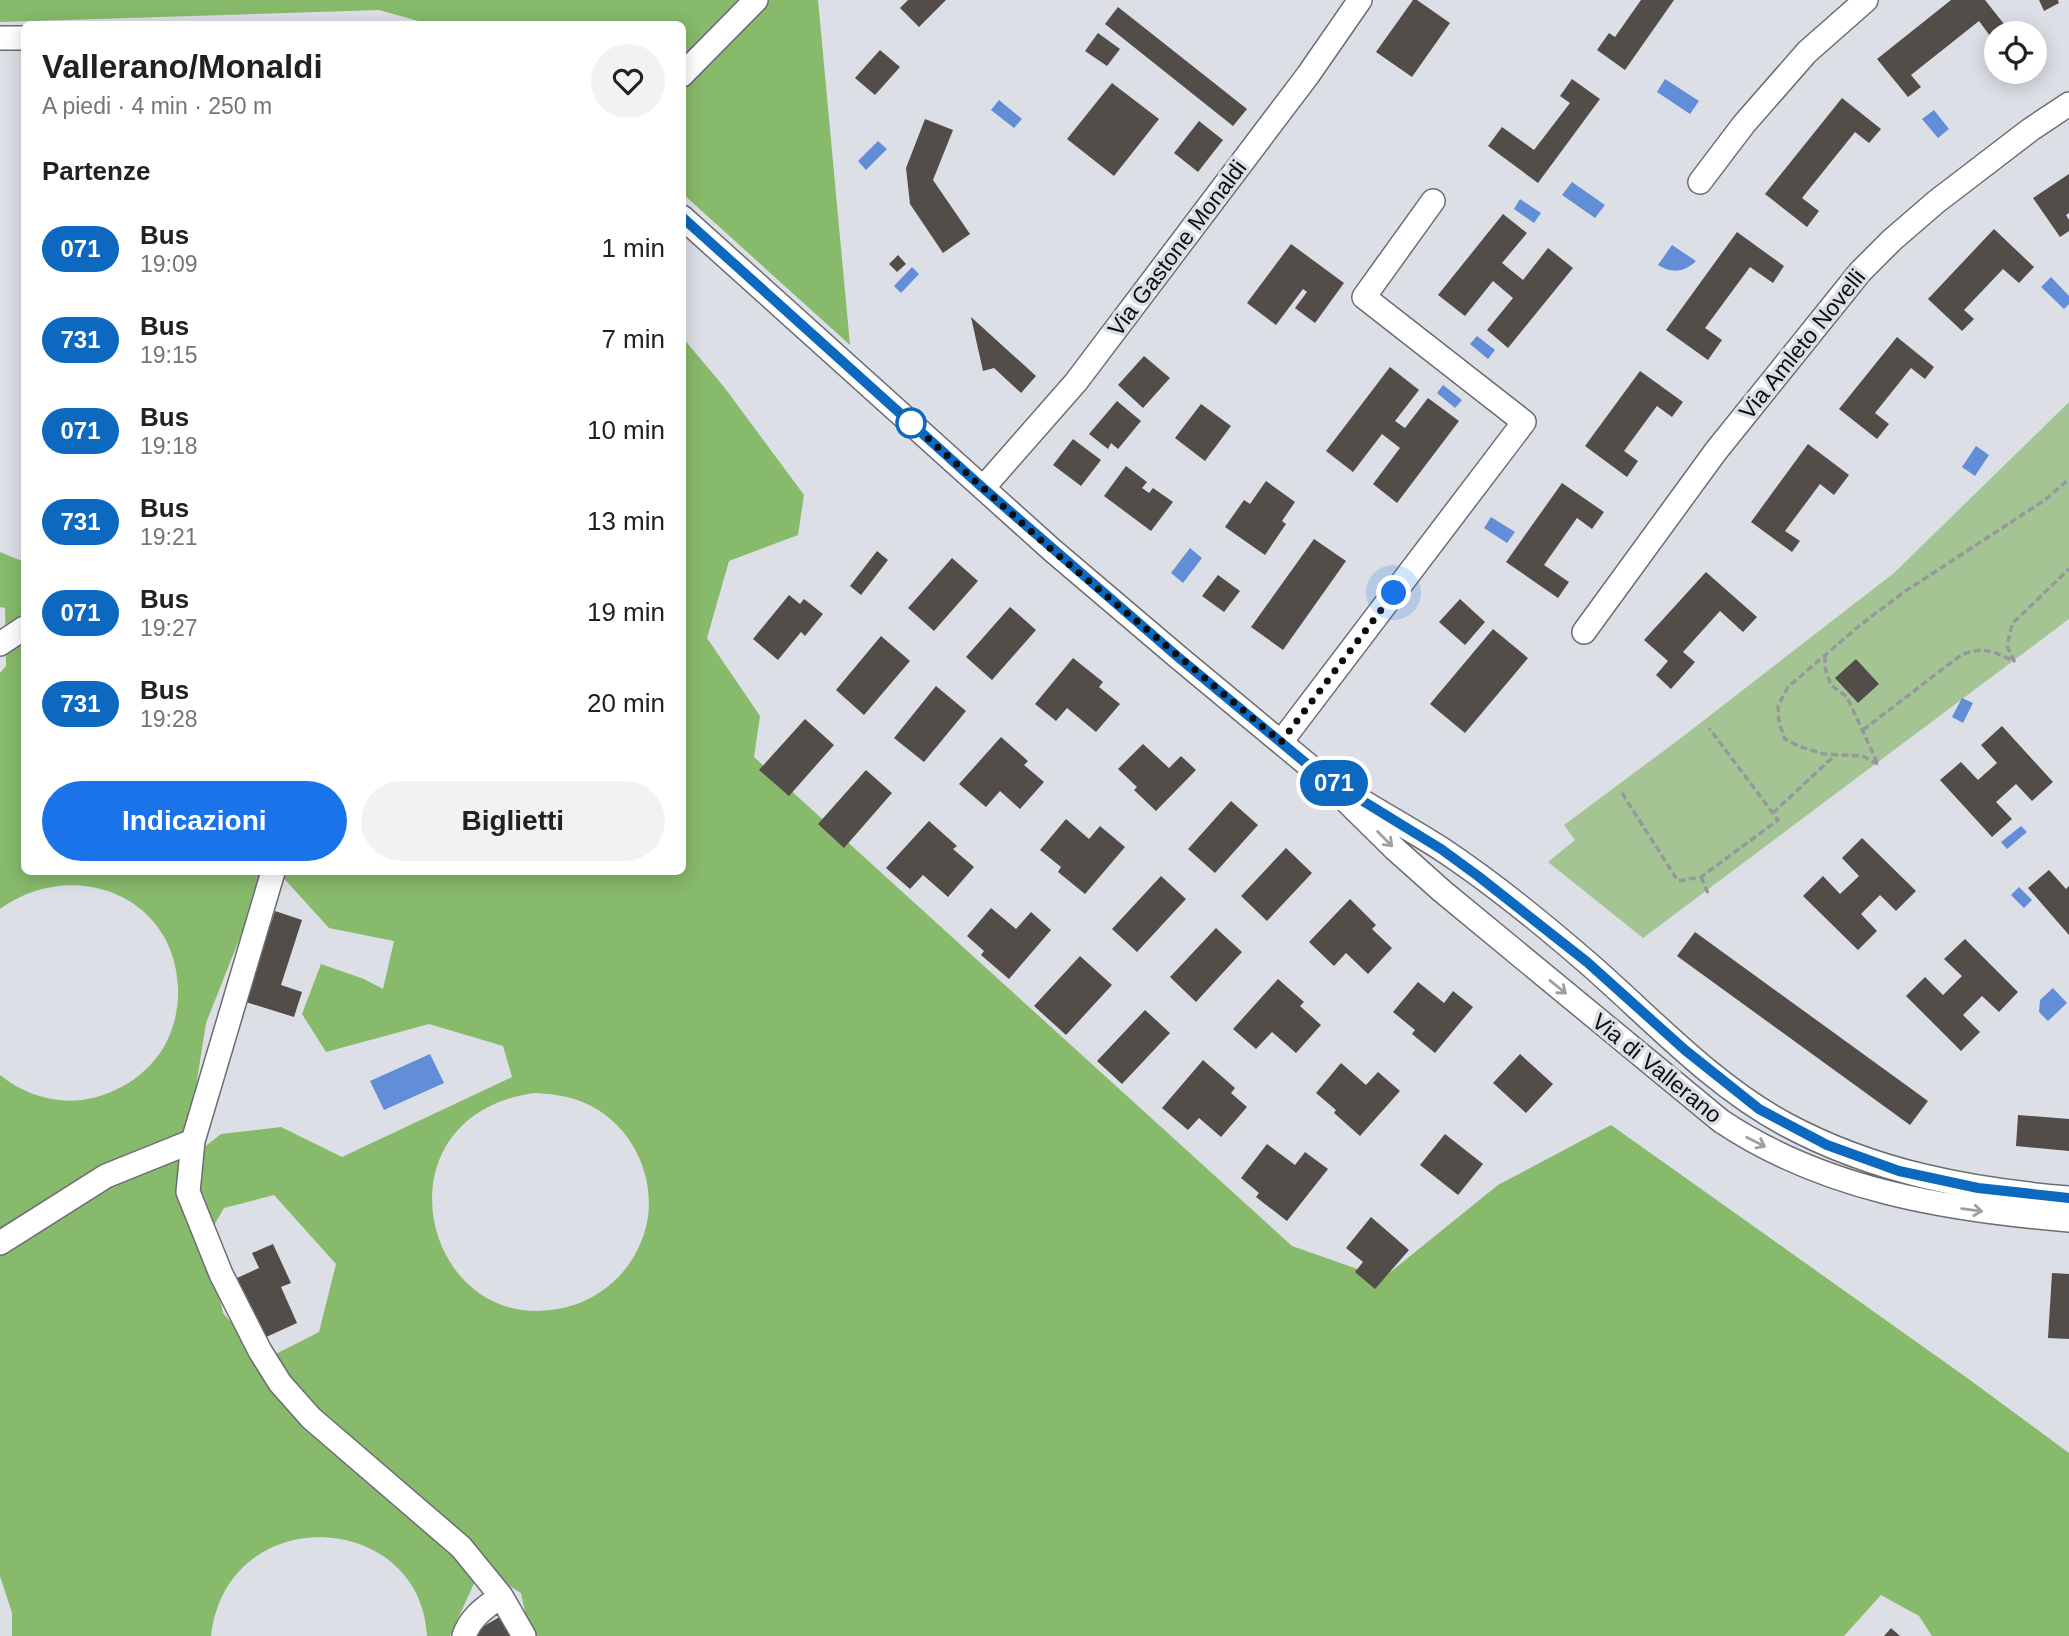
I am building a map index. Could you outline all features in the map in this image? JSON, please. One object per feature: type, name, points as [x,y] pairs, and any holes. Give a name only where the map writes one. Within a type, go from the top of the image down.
[{"type":"street","points":[[686,71],[756,0]]},
{"type":"street","name":"Via Gastone Monaldi","points":[[983,488],[1076,382],[1308,75],[1360,0]]},
{"type":"street","points":[[1700,182],[1744,124],[1807,52],[1866,0]]},
{"type":"street","points":[[0,38],[21,38]]},
{"type":"street","name":"Via Amleto Novelli","points":[[1584,632],[1716,451],[1860,272],[1936,202],[2030,130],[2069,104]]},
{"type":"street","points":[[1281,742],[1524,422],[1364,297],[1433,201]]},
{"type":"street","name":"Via di Vallerano","points":[[686,221],[983,488],[1178,657],[1319,774],[1442,891],[1691,1098],[1740,1133],[1806,1165],[1889,1193],[1974,1211],[2069,1220]]},
{"type":"street","points":[[0,644],[21,630]]},
{"type":"street","name":"Via di Vallerano","points":[[1319,774],[1465,865],[1587,962],[1715,1076],[1772,1117],[1827,1145],[1899,1171],[1978,1188],[2069,1198]]},
{"type":"street","points":[[273,875],[193,1141],[188,1192],[221,1274],[260,1351],[280,1383],[311,1418],[461,1547],[501,1596],[524,1636]]},
{"type":"street","points":[[0,1243],[106,1176],[193,1141]]},
{"type":"street","points":[[464,1636],[479,1612],[501,1596]]},
{"type":"path","points":[[1825,655],[1825,668],[1831,685],[1847,697],[1878,764],[1862,756],[1824,754],[1798,747],[1785,739],[1779,723],[1778,706],[1788,687],[1825,655],[1904,592],[2045,500],[2069,479]]},
{"type":"path","points":[[1863,730],[1961,655],[1977,649],[1991,651],[2014,661],[2007,646],[2012,624],[2069,569]]},
{"type":"path","points":[[1622,793],[1678,881],[1701,877],[1778,821],[1709,727]]},
{"type":"path","points":[[1773,813],[1836,754]]},
{"type":"path","points":[[1701,877],[1708,893]]},
{"type":"green space","points":[[0,0],[818,0],[850,345],[686,197],[686,21],[418,21],[379,10],[0,22]]},
{"type":"green space","points":[[686,342],[724,387],[804,495],[798,535],[729,561],[707,638],[760,716],[754,757],[1292,1246],[1383,1278],[1498,1185],[1611,1125],[2069,1453],[2069,1636],[1932,1636],[1919,1616],[1881,1595],[1844,1636],[530,1636],[521,1593],[481,1568],[450,1636],[427,1636],[417,1594],[393,1564],[360,1545],[323,1537],[285,1543],[251,1560],[225,1591],[211,1636],[12,1636],[12,1613],[0,1576],[0,1075],[35,1095],[61,1100],[87,1099],[118,1089],[148,1067],[165,1046],[174,1021],[178,987],[172,955],[159,928],[139,908],[114,894],[87,886],[58,886],[28,894],[0,909],[0,673],[6,666],[5,608],[0,607],[0,552],[21,561],[21,875],[265,875],[206,1023],[184,1163],[221,1134],[281,1127],[342,1157],[512,1077],[503,1046],[429,1024],[326,1052],[302,1014],[321,964],[364,979],[383,989],[394,941],[329,928],[281,875],[686,875]],"holes":[[[535,1093],[581,1101],[605,1114],[632,1144],[647,1182],[647,1222],[641,1242],[630,1263],[605,1289],[574,1305],[523,1310],[481,1295],[451,1264],[435,1225],[433,1182],[448,1142],[482,1111]],[[274,1195],[336,1264],[319,1332],[264,1360],[223,1313],[207,1237],[224,1208]]]},
{"type":"green space","points":[[2069,402],[2069,619],[1643,938],[1548,862],[1575,840],[1564,825],[1894,573]]},
{"type":"water","points":[[1665,79],[1699,101],[1690,114],[1657,92]]},
{"type":"water","points":[[999,100],[1022,119],[1014,128],[991,110]]},
{"type":"water","points":[[1934,110],[1949,129],[1938,138],[1922,119]]},
{"type":"water","points":[[878,141],[887,149],[866,170],[858,161]]},
{"type":"water","points":[[1572,182],[1605,205],[1595,218],[1562,195]]},
{"type":"water","points":[[1520,199],[1541,213],[1534,223],[1514,209]]},
{"type":"water","points":[[1672,245],[1696,261],[1687,268],[1678,270],[1668,270],[1658,265]]},
{"type":"water","points":[[912,267],[919,274],[901,293],[894,286]]},
{"type":"water","points":[[2051,277],[2069,296],[2069,304],[2064,309],[2041,287]]},
{"type":"water","points":[[1477,336],[1495,350],[1488,359],[1470,344]]},
{"type":"water","points":[[1443,385],[1462,400],[1455,408],[1437,393]]},
{"type":"water","points":[[1976,446],[1989,455],[1975,476],[1962,467]]},
{"type":"water","points":[[1491,517],[1515,532],[1507,543],[1484,528]]},
{"type":"water","points":[[1190,548],[1202,558],[1183,583],[1171,573]]},
{"type":"water","points":[[1962,698],[1973,703],[1963,723],[1952,717]]},
{"type":"water","points":[[2021,826],[2027,832],[2007,849],[2001,842]]},
{"type":"water","points":[[2019,887],[2032,900],[2024,908],[2011,895]]},
{"type":"water","points":[[2053,988],[2067,1003],[2048,1021],[2039,1012],[2040,1000]]},
{"type":"water","points":[[430,1054],[444,1083],[384,1110],[370,1081]]},
{"type":"building","points":[[908,0],[946,0],[919,27],[900,8]]},
{"type":"building","points":[[1413,0],[1417,0],[1450,23],[1412,77],[1376,52]]},
{"type":"building","points":[[1641,0],[1674,0],[1625,70],[1597,50],[1609,33],[1615,37]]},
{"type":"building","points":[[1951,0],[1985,0],[2002,21],[1984,21],[1984,28],[1979,21],[1911,75],[1921,87],[1908,97],[1877,59]]},
{"type":"building","points":[[2039,0],[2058,0],[2059,3],[2044,11]]},
{"type":"building","points":[[1118,7],[1247,109],[1233,126],[1105,24]]},
{"type":"building","points":[[1098,33],[1120,49],[1107,66],[1085,51]]},
{"type":"building","points":[[880,50],[900,67],[875,95],[855,78]]},
{"type":"building","points":[[1572,79],[1600,99],[1538,183],[1488,146],[1502,127],[1534,150],[1570,103],[1560,96]]},
{"type":"building","points":[[1112,83],[1159,119],[1114,176],[1067,139]]},
{"type":"building","points":[[1842,98],[1881,129],[1869,143],[1855,132],[1802,198],[1819,211],[1807,227],[1765,194]]},
{"type":"building","points":[[925,119],[953,130],[933,180],[970,234],[943,253],[910,204],[906,168]]},
{"type":"building","points":[[1199,121],[1223,140],[1198,172],[1174,153]]},
{"type":"building","points":[[2069,174],[2069,213],[2066,215],[2069,231],[2060,237],[2033,198]]},
{"type":"building","points":[[1503,214],[1527,233],[1502,263],[1523,280],[1548,248],[1573,268],[1508,348],[1487,330],[1513,298],[1493,281],[1465,316],[1438,295]]},
{"type":"building","points":[[1994,229],[2034,267],[2019,283],[2003,269],[1964,310],[1974,319],[1962,331],[1928,299]]},
{"type":"building","points":[[1737,232],[1784,266],[1773,283],[1750,267],[1705,328],[1722,340],[1708,360],[1666,330]]},
{"type":"building","points":[[1291,244],[1344,283],[1315,323],[1295,308],[1307,292],[1303,289],[1276,325],[1247,303]]},
{"type":"building","points":[[898,255],[906,264],[897,272],[889,264]]},
{"type":"building","points":[[971,317],[1036,376],[1021,393],[994,368],[983,371]]},
{"type":"building","points":[[1897,337],[1934,367],[1925,379],[1911,368],[1875,413],[1889,424],[1877,439],[1839,409]]},
{"type":"building","points":[[1144,356],[1170,378],[1143,408],[1118,385]]},
{"type":"building","points":[[1390,367],[1419,390],[1395,421],[1405,428],[1428,398],[1459,421],[1397,503],[1373,484],[1400,448],[1382,434],[1353,472],[1326,451]]},
{"type":"building","points":[[1640,371],[1683,402],[1672,417],[1657,406],[1624,451],[1638,461],[1627,477],[1585,446]]},
{"type":"building","points":[[1117,401],[1141,421],[1118,449],[1111,443],[1108,449],[1089,434]]},
{"type":"building","points":[[1201,404],[1231,426],[1205,461],[1175,438]]},
{"type":"building","points":[[1073,439],[1101,460],[1081,486],[1053,465]]},
{"type":"building","points":[[1808,444],[1849,475],[1834,495],[1820,484],[1785,531],[1800,541],[1792,552],[1751,522]]},
{"type":"building","points":[[1126,466],[1147,482],[1142,488],[1149,493],[1153,488],[1173,502],[1151,531],[1104,496]]},
{"type":"building","points":[[1266,481],[1295,502],[1282,521],[1286,524],[1265,555],[1225,527],[1244,500],[1250,504]]},
{"type":"building","points":[[1562,483],[1604,512],[1592,529],[1577,518],[1544,565],[1569,582],[1558,598],[1506,562]]},
{"type":"building","points":[[1314,539],[1346,561],[1283,650],[1251,627]]},
{"type":"building","points":[[877,551],[888,560],[861,595],[850,586]]},
{"type":"building","points":[[952,558],[978,581],[934,631],[908,608]]},
{"type":"building","points":[[1706,572],[1757,617],[1743,632],[1720,611],[1683,652],[1695,662],[1671,689],[1656,675],[1668,661],[1644,640]]},
{"type":"building","points":[[1218,575],[1240,591],[1224,612],[1202,596]]},
{"type":"building","points":[[789,595],[800,604],[804,599],[823,614],[805,636],[801,632],[778,660],[753,639]]},
{"type":"building","points":[[1460,599],[1485,622],[1465,645],[1439,622]]},
{"type":"building","points":[[1010,607],[1036,630],[992,680],[966,657]]},
{"type":"building","points":[[1493,629],[1528,658],[1465,733],[1430,704]]},
{"type":"building","points":[[881,636],[910,661],[864,715],[836,690]]},
{"type":"building","points":[[1073,658],[1103,682],[1099,687],[1120,704],[1096,732],[1067,708],[1056,721],[1035,704]]},
{"type":"building","points":[[1856,659],[1879,684],[1858,703],[1835,678]]},
{"type":"building","points":[[936,686],[966,711],[924,762],[894,738]]},
{"type":"building","points":[[805,719],[834,745],[789,796],[759,770]]},
{"type":"building","points":[[2002,726],[2053,782],[2032,801],[2016,784],[1996,802],[2012,819],[1992,837],[1940,780],[1961,762],[1978,780],[1997,763],[1981,745]]},
{"type":"building","points":[[1001,737],[1028,761],[1024,765],[1044,782],[1020,809],[1000,791],[986,807],[959,784]]},
{"type":"building","points":[[1143,744],[1169,768],[1181,756],[1196,770],[1156,811],[1134,790],[1137,787],[1118,769]]},
{"type":"building","points":[[866,770],[892,793],[844,848],[818,824]]},
{"type":"building","points":[[1231,801],[1258,825],[1215,873],[1188,849]]},
{"type":"building","points":[[1066,819],[1089,839],[1100,826],[1125,847],[1085,894],[1058,872],[1061,867],[1040,850]]},
{"type":"building","points":[[929,821],[957,846],[953,849],[974,867],[948,897],[923,875],[910,889],[886,868]]},
{"type":"building","points":[[1862,838],[1916,891],[1896,911],[1880,895],[1861,914],[1877,931],[1858,950],[1803,896],[1823,876],[1840,894],[1859,876],[1842,858]]},
{"type":"building","points":[[1286,848],[1312,873],[1267,921],[1241,896]]},
{"type":"building","points":[[2049,870],[2066,889],[2069,886],[2069,935],[2028,888]]},
{"type":"building","points":[[1161,876],[1186,899],[1137,952],[1112,929]]},
{"type":"building","points":[[1350,899],[1376,925],[1372,929],[1392,948],[1368,974],[1346,953],[1334,966],[1309,942]]},
{"type":"building","points":[[991,908],[1016,929],[1031,912],[1051,930],[1009,979],[981,955],[984,951],[967,936]]},
{"type":"building","points":[[275,911],[302,920],[281,985],[302,992],[294,1017],[246,1002]]},
{"type":"building","points":[[1216,928],[1242,952],[1196,1002],[1170,977]]},
{"type":"building","points":[[1695,932],[1928,1101],[1910,1125],[1677,956]]},
{"type":"building","points":[[1965,939],[2018,992],[1999,1012],[1982,996],[1963,1015],[1980,1032],[1961,1051],[1906,996],[1925,977],[1943,995],[1962,976],[1944,959]]},
{"type":"building","points":[[1080,956],[1112,985],[1066,1035],[1034,1006]]},
{"type":"building","points":[[1278,979],[1304,1002],[1300,1006],[1321,1025],[1296,1053],[1272,1032],[1256,1049],[1233,1029]]},
{"type":"building","points":[[1418,982],[1444,1003],[1453,991],[1473,1007],[1435,1053],[1412,1034],[1415,1030],[1393,1012]]},
{"type":"building","points":[[1145,1010],[1170,1033],[1122,1084],[1097,1061]]},
{"type":"building","points":[[1520,1054],[1553,1084],[1526,1113],[1493,1083]]},
{"type":"building","points":[[1203,1060],[1235,1088],[1231,1093],[1247,1107],[1221,1137],[1199,1118],[1188,1130],[1162,1108]]},
{"type":"building","points":[[1341,1063],[1366,1085],[1378,1072],[1400,1091],[1360,1136],[1316,1093]]},
{"type":"building","points":[[2018,1115],[2069,1119],[2069,1151],[2016,1146]]},
{"type":"building","points":[[1445,1134],[1483,1164],[1458,1195],[1420,1165]]},
{"type":"building","points":[[1267,1144],[1295,1165],[1305,1152],[1328,1169],[1287,1221],[1256,1197],[1259,1193],[1241,1178]]},
{"type":"building","points":[[1371,1217],[1409,1250],[1375,1289],[1355,1272],[1363,1262],[1346,1248]]},
{"type":"building","points":[[273,1244],[291,1283],[281,1287],[297,1323],[264,1338],[237,1278],[259,1268],[252,1253]]},
{"type":"building","points":[[2052,1273],[2069,1274],[2069,1339],[2048,1338]]},
{"type":"building","points":[[503,1615],[516,1636],[471,1636],[470,1634]]},
{"type":"building","points":[[1891,1628],[1900,1636],[1884,1636]]},
{"type":"bus line","name":"071","points":[[686,221],[1052,550],[1178,657],[1319,774],[1465,865],[1587,962],[1737,1094],[1784,1124],[1827,1145],[1899,1171],[1978,1188],[2069,1198]]},
{"type":"route","points":[[911,423],[901,414],[1052,550],[1281,742],[1394,593]]}]
